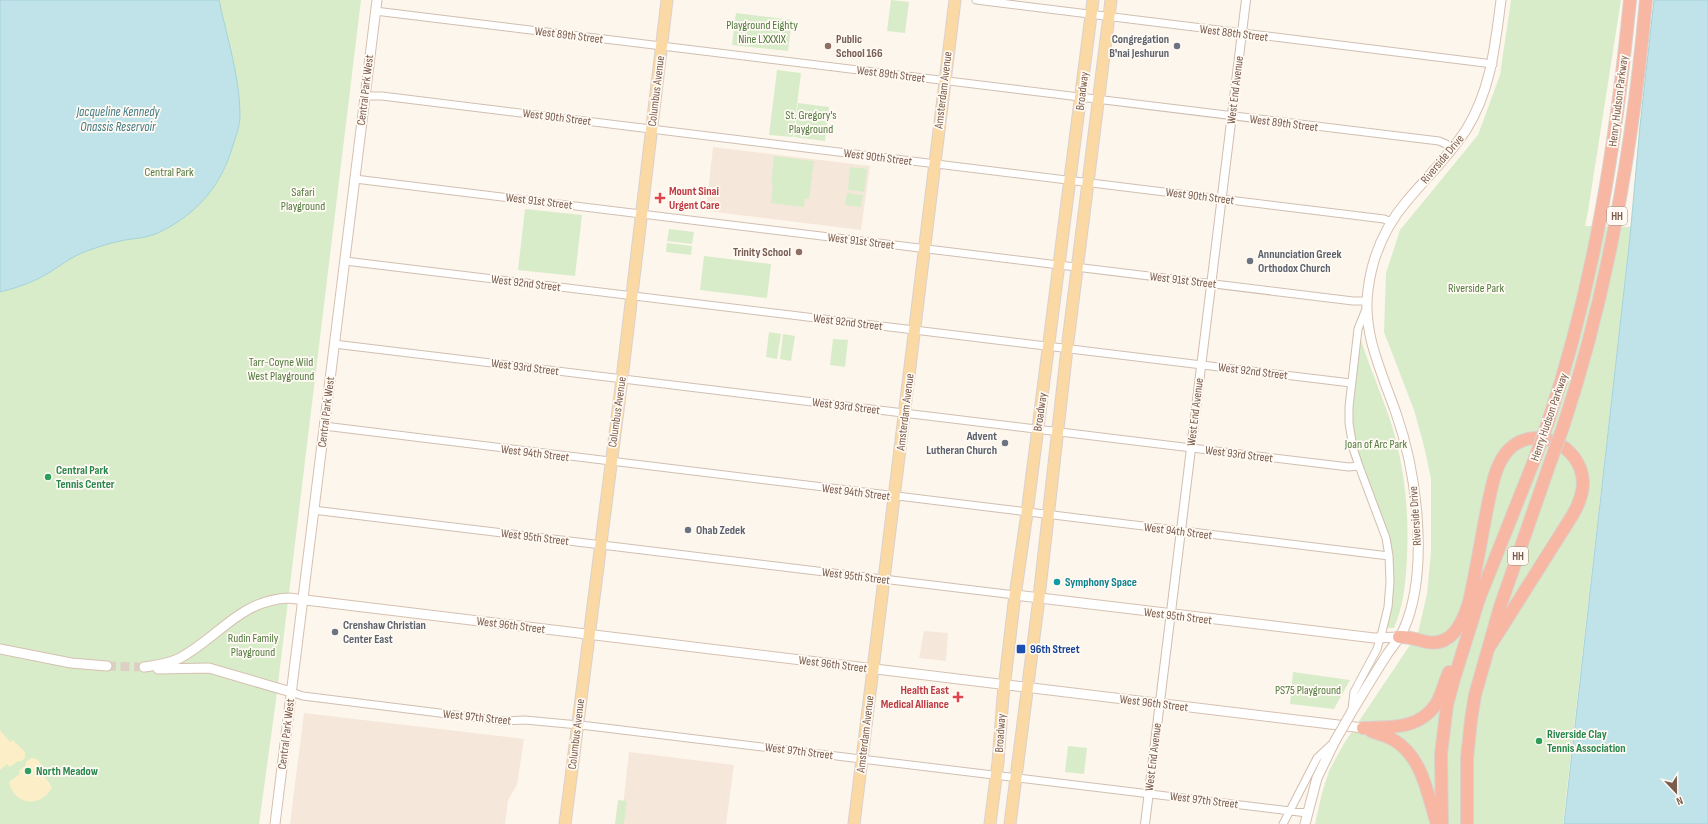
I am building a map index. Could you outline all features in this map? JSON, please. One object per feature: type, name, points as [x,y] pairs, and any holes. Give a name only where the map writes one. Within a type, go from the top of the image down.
[{"type":"highway","name":"Henry Hudson Parkway","points":[[1442,824],[1440,766],[1444,728],[1454,679],[1467,633],[1548,422],[1575,334],[1596,242],[1613,146],[1630,0]]},
{"type":"highway","name":"Henry Hudson Parkway","points":[[1467,824],[1467,758],[1475,696],[1500,607],[1563,427],[1589,343],[1609,256],[1634,107],[1646,0]]},
{"type":"highway","points":[[1400,636],[1438,643],[1447,640],[1457,630],[1464,617],[1469,602],[1491,491],[1501,460],[1509,449],[1525,440],[1535,438],[1553,441],[1567,449],[1578,462],[1583,483],[1580,499],[1572,516],[1488,649]]},
{"type":"highway","points":[[1363,728],[1387,728],[1407,725],[1419,720],[1428,713],[1439,698],[1467,633]]},
{"type":"highway","points":[[1363,728],[1391,738],[1402,746],[1412,757],[1423,779],[1437,824]]},
{"type":"highway","points":[[1466,789],[1474,824]]},
{"type":"main road","name":"Central Park West","points":[[275,824],[377,0]]},
{"type":"main road","name":"Columbus Avenue","points":[[565,824],[610,462],[622,378],[667,0]]},
{"type":"main road","name":"Amsterdam Avenue","points":[[854,824],[955,0]]},
{"type":"main road","name":"Broadway","points":[[990,824],[1015,595],[1094,0]]},
{"type":"main road","name":"Broadway","points":[[1010,824],[1028,689],[1047,515],[1111,0]]},
{"type":"main road","name":"Riverside Drive","points":[[1305,824],[1320,769],[1351,713],[1400,636],[1411,606],[1416,577],[1418,544],[1416,502],[1405,442],[1372,347],[1369,333],[1367,305],[1370,280],[1375,260],[1386,230],[1391,222],[1405,203],[1452,149],[1478,110],[1493,64],[1501,0]]},
{"type":"main road","name":"West 95th Street","points":[[1015,595],[1170,615],[1380,638],[1400,636]]},
{"type":"main road","name":"West 96th Street","points":[[291,692],[209,668],[161,669],[142,667],[170,662],[185,655],[256,604],[278,599],[302,599],[1028,689],[1363,728]]},
{"type":"main road","points":[[0,649],[66,662],[107,666]]},
{"type":"street","name":"West 88th Street","points":[[976,0],[1493,64]]},
{"type":"street","name":"West End Avenue","points":[[1145,824],[1246,0]]},
{"type":"street","name":"West 89th Street","points":[[375,11],[1439,142],[1446,144],[1452,149]]},
{"type":"street","name":"West 90th Street","points":[[364,96],[382,96],[1088,182],[1384,219],[1391,222]]},
{"type":"street","name":"West 91st Street","points":[[355,179],[1353,301],[1367,305]]},
{"type":"street","name":"West 92nd Street","points":[[344,261],[1351,383]]},
{"type":"street","name":"Riverside Drive","points":[[1351,713],[1354,692],[1377,649],[1387,616],[1389,599],[1389,556],[1380,522],[1353,448],[1349,423],[1351,383],[1358,329],[1367,305]]},
{"type":"street","name":"West 93rd Street","points":[[334,344],[1038,430],[1349,467],[1359,466]]},
{"type":"street","name":"West 94th Street","points":[[324,426],[895,497],[1389,556]]},
{"type":"street","name":"West 95th Street","points":[[314,510],[1015,595]]},
{"type":"street","name":"West 97th Street","points":[[291,692],[303,696],[504,721],[525,720],[577,725],[862,758],[1307,813]]},
{"type":"street","name":"Riverside Drive","points":[[1283,824],[1317,758],[1335,741]]},
{"type":"shaded area","points":[[713,147],[870,166],[861,230],[706,211]]},
{"type":"shaded area","points":[[924,631],[948,633],[946,661],[919,658]]},
{"type":"shaded area","points":[[304,713],[524,739],[517,785],[508,800],[505,824],[290,824]]},
{"type":"shaded area","points":[[629,752],[734,765],[726,824],[621,824]]},
{"type":"green space","name":"Central Park","points":[[0,0],[361,0],[276,700],[259,824],[0,824]]},
{"type":"green space","points":[[891,0],[909,2],[905,33],[887,31]]},
{"type":"green space","name":"Riverside Park","points":[[1511,0],[1621,0],[1585,226],[1631,227],[1563,824],[1315,824],[1329,771],[1343,745],[1418,633],[1427,594],[1431,551],[1431,479],[1414,410],[1384,332],[1386,273],[1400,230],[1478,135],[1500,75]]},
{"type":"green space","name":"Playground Eighty Nine LXXXIX","points":[[736,13],[792,20],[788,51],[732,45]]},
{"type":"green space","points":[[777,70],[801,73],[793,137],[769,135]]},
{"type":"green space","name":"St. Gregory's Playground","points":[[798,103],[829,107],[825,141],[794,137]]},
{"type":"green space","points":[[774,156],[814,161],[809,199],[805,198],[804,207],[771,203],[773,184],[771,183]]},
{"type":"green space","points":[[850,167],[867,169],[864,192],[848,190]]},
{"type":"green space","points":[[847,193],[863,195],[861,207],[845,205]]},
{"type":"green space","points":[[525,209],[582,215],[575,276],[518,270]]},
{"type":"green space","points":[[669,229],[694,232],[692,244],[667,241]]},
{"type":"green space","points":[[667,243],[692,246],[691,255],[666,252]]},
{"type":"green space","points":[[704,256],[771,264],[767,298],[700,290]]},
{"type":"green space","points":[[769,332],[781,334],[777,359],[766,357]]},
{"type":"green space","points":[[783,334],[795,336],[791,361],[780,359]]},
{"type":"green space","points":[[833,339],[848,340],[845,367],[830,365]]},
{"type":"green space","name":"Joan of Arc Park","points":[[1361,340],[1392,426],[1403,474],[1407,507],[1406,574],[1402,601],[1394,628],[1387,628],[1391,611],[1394,583],[1393,565],[1383,528],[1359,460],[1354,433],[1353,406]]},
{"type":"green space","name":"PS75 Playground","points":[[1293,672],[1350,680],[1334,709],[1290,704]]},
{"type":"green space","points":[[1068,746],[1087,748],[1084,774],[1065,772]]},
{"type":"green space","points":[[618,800],[627,801],[624,824],[615,824]]},
{"type":"sand","points":[[0,730],[10,742],[13,740],[25,752],[25,758],[10,767],[7,764],[0,770]]},
{"type":"sand","points":[[31,758],[37,759],[48,773],[44,776],[52,787],[47,794],[35,801],[22,800],[16,796],[9,782],[20,774],[19,771]]},
{"type":"water","name":"Jacqueline Kennedy Onassis Reservoir","points":[[0,0],[219,0],[238,87],[240,116],[237,135],[222,173],[215,185],[196,207],[173,225],[147,237],[116,242],[81,253],[45,275],[18,287],[0,292]]},
{"type":"water","points":[[1654,0],[1708,0],[1708,824],[1564,824],[1630,237],[1640,126]]},
{"type":"tunnel","points":[[107,666],[139,667]]},
{"type":"place","name":"Public School 166","points":[[828,46]]},
{"type":"place","name":"Congregation B'nai Jeshurun","points":[[1177,46]]},
{"type":"place","name":"Mount Sinai Urgent Care","points":[[660,198]]},
{"type":"place","name":"Trinity School","points":[[799,252]]},
{"type":"place","name":"Annunciation Greek Orthodox Church","points":[[1250,261]]},
{"type":"place","name":"Advent Lutheran Church","points":[[1005,443]]},
{"type":"place","name":"Central Park Tennis Center","points":[[48,477]]},
{"type":"place","name":"Ohab Zedek","points":[[688,530]]},
{"type":"place","name":"Symphony Space","points":[[1057,582]]},
{"type":"place","name":"Crenshaw Christian Center East","points":[[335,632]]},
{"type":"place","name":"96th Street","points":[[1021,649]]},
{"type":"place","name":"Health East Medical Alliance","points":[[958,697]]},
{"type":"place","name":"Riverside Clay Tennis Association","points":[[1539,741]]},
{"type":"place","name":"North Meadow","points":[[28,771]]},
{"type":"park label","name":"Safari Playground","points":[[303,199]]},
{"type":"park label","name":"Tarr-Coyne Wild West Playground","points":[[281,369]]},
{"type":"park label","name":"Rudin Family Playground","points":[[253,645]]}]
